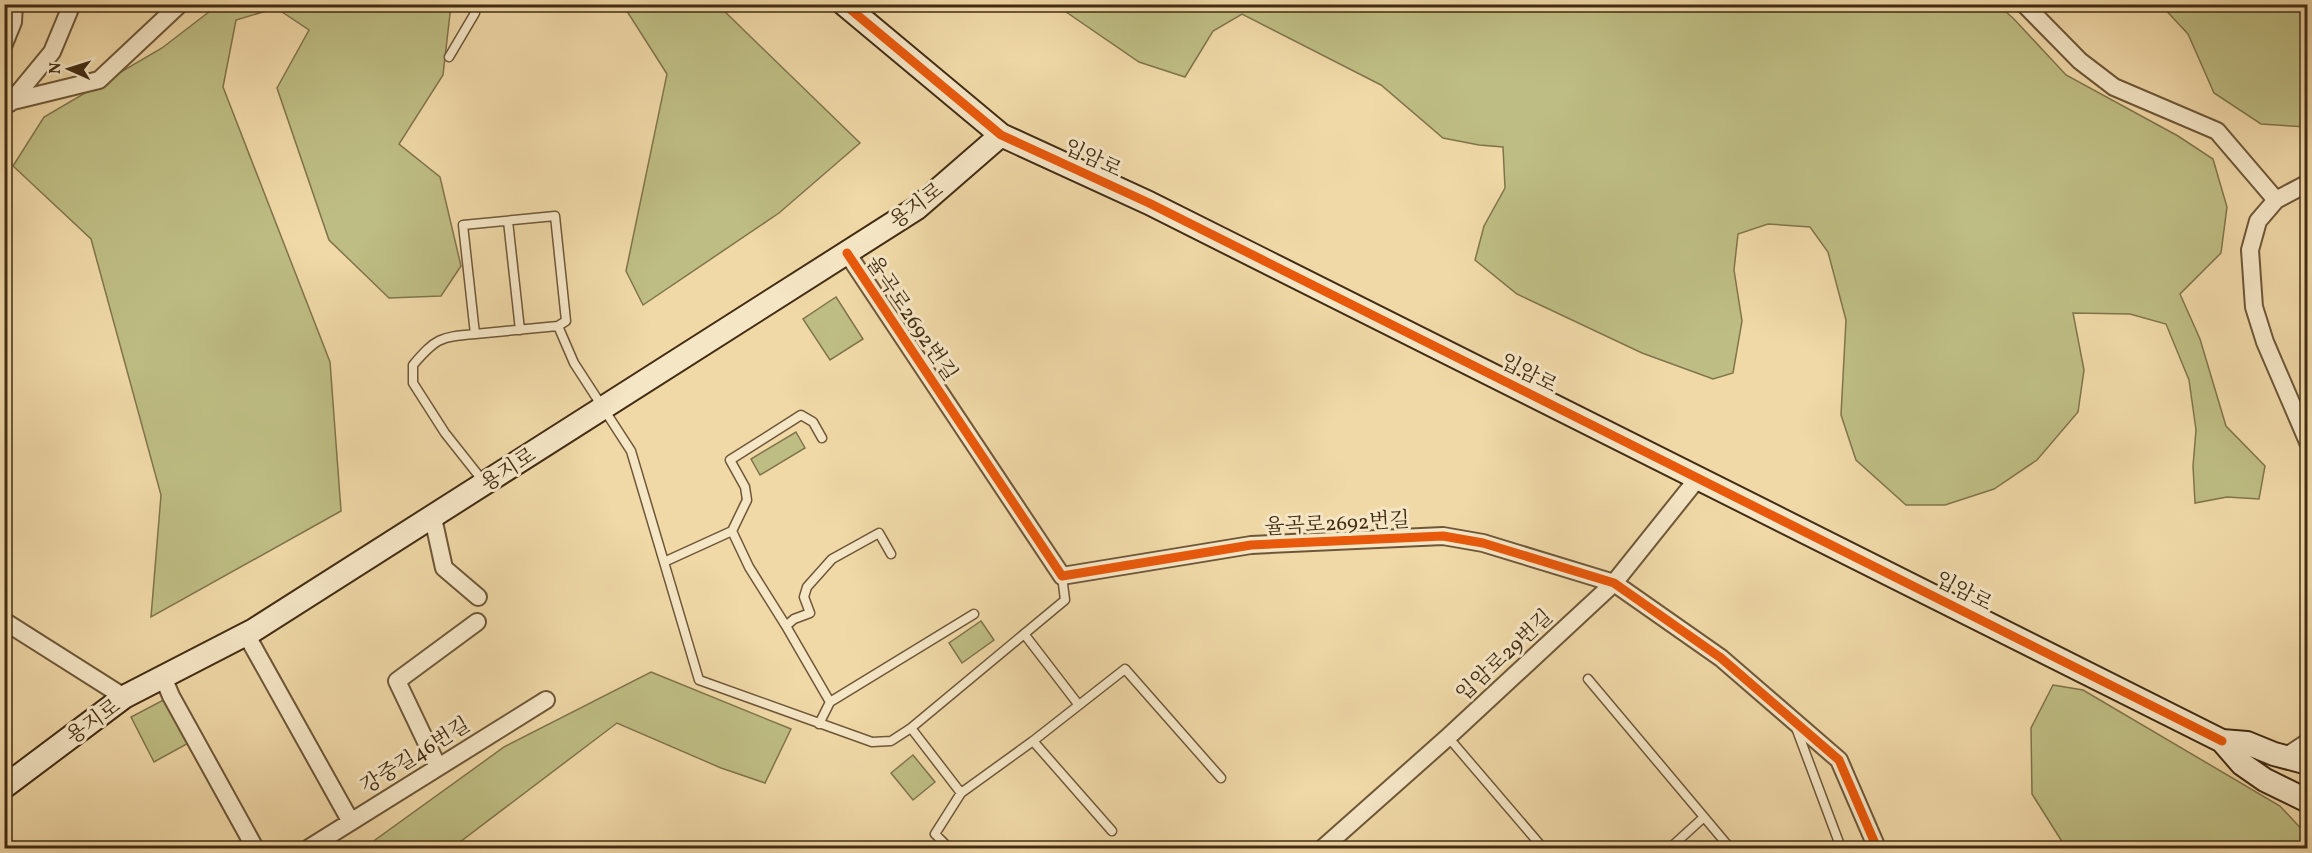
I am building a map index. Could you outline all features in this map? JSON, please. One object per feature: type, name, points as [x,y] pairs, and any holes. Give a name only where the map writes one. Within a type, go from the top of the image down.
[{"type":"street","points":[[4,44],[13,22],[14,4]]},
{"type":"street","points":[[9,104],[52,52],[72,4]]},
{"type":"street","points":[[9,104],[99,80],[180,4]]},
{"type":"street","name":"입암로","points":[[844,4],[1001,135],[1149,203],[2222,741]]},
{"type":"street","points":[[2024,4],[2080,61],[2114,87],[2217,131],[2276,200]]},
{"type":"street","name":"용지로","points":[[4,786],[124,697],[246,634],[433,518],[917,208],[1001,135]]},
{"type":"street","points":[[2307,183],[2276,200],[2258,221],[2250,250],[2254,308],[2265,342],[2307,442]]},
{"type":"street","name":"율곡로2692번길","points":[[847,253],[1062,576],[1251,545],[1443,536],[1483,543],[1614,583],[1721,658],[1839,760],[1877,849]]},
{"type":"street","name":"입암로29번길","points":[[1323,849],[1614,583],[1698,477]]},
{"type":"street","points":[[433,518],[444,568],[478,597]]},
{"type":"street","points":[[4,621],[124,697]]},
{"type":"street","points":[[438,767],[397,681],[477,622]]},
{"type":"street","points":[[246,634],[351,822]]},
{"type":"street","points":[[163,677],[171,696],[255,849]]},
{"type":"street","name":"강중길46번길","points":[[309,849],[546,700]]},
{"type":"street","points":[[2222,741],[2247,743],[2307,763]]},
{"type":"street","points":[[2222,741],[2242,764],[2265,780],[2307,801]]},
{"type":"street","points":[[2285,757],[2307,742]]},
{"type":"lane","points":[[449,57],[475,13],[470,4]]},
{"type":"lane","points":[[475,333],[463,225],[555,216],[566,321],[558,326],[444,336],[427,349],[413,365],[413,383],[445,433],[486,484]]},
{"type":"lane","points":[[508,221],[519,330]]},
{"type":"lane","points":[[558,326],[574,363],[630,451],[699,680],[872,741],[891,741],[911,728],[1065,600],[1062,576]]},
{"type":"lane","points":[[664,562],[732,531],[747,500],[745,487],[730,460],[801,415],[813,422],[822,438]]},
{"type":"lane","points":[[732,531],[749,567],[830,702]]},
{"type":"lane","points":[[786,626],[810,613],[804,597],[807,586],[832,559],[879,533],[891,554]]},
{"type":"lane","points":[[819,724],[830,702],[974,614]]},
{"type":"lane","points":[[1025,635],[1078,704]]},
{"type":"lane","points":[[949,849],[935,834],[961,793],[1033,741],[1125,669],[1221,778]]},
{"type":"lane","points":[[1588,679],[1730,849]]},
{"type":"lane","points":[[1793,720],[1841,849]]},
{"type":"lane","points":[[911,728],[961,793]]},
{"type":"lane","points":[[1448,737],[1543,849]]},
{"type":"lane","points":[[1033,741],[1112,831]]},
{"type":"lane","points":[[1670,849],[1704,817]]},
{"type":"shaded area","points":[[218,5],[451,5],[443,75],[399,144],[440,177],[461,266],[441,296],[389,298],[329,240],[277,88],[309,30],[276,8],[236,20],[223,87],[330,362],[341,511],[151,617],[161,495],[91,239],[13,166],[44,117],[162,48]]},
{"type":"shaded area","points":[[623,5],[718,5],[860,143],[779,213],[643,305],[626,271],[667,74]]},
{"type":"shaded area","points":[[1056,5],[1998,5],[2066,75],[2178,136],[2213,159],[2227,207],[2221,253],[2180,294],[2200,339],[2226,426],[2265,466],[2259,499],[2227,497],[2195,503],[2193,466],[2196,430],[2189,380],[2166,324],[2130,314],[2073,313],[2084,370],[2078,412],[2037,460],[1994,489],[1945,505],[1906,505],[1856,460],[1841,415],[1846,320],[1828,252],[1810,227],[1768,224],[1738,234],[1734,270],[1742,321],[1733,373],[1713,379],[1642,353],[1517,294],[1475,260],[1484,226],[1505,188],[1503,147],[1443,138],[1381,85],[1242,14],[1213,31],[1185,77],[1139,62]]},
{"type":"shaded area","points":[[2161,5],[2307,5],[2307,127],[2261,124],[2214,93],[2188,34]]},
{"type":"shaded area","points":[[836,297],[863,339],[830,360],[803,319]]},
{"type":"shaded area","points":[[796,432],[805,448],[760,475],[751,459]]},
{"type":"shaded area","points":[[981,621],[994,640],[962,663],[949,643]]},
{"type":"shaded area","points":[[651,672],[791,729],[765,783],[721,768],[617,723],[452,848],[364,848],[504,747]]},
{"type":"shaded area","points":[[2053,685],[2083,690],[2280,806],[2307,835],[2307,848],[2066,848],[2032,794],[2031,728]]},
{"type":"shaded area","points":[[171,696],[194,740],[154,762],[131,717]]},
{"type":"shaded area","points":[[913,755],[935,782],[913,800],[891,773]]},
{"type":"cycle path","points":[[844,4],[1001,135],[1149,203],[2222,741]]},
{"type":"cycle path","points":[[847,253],[1062,576],[1251,545],[1443,536],[1483,543],[1614,583],[1721,658],[1839,760],[1877,848]]}]
